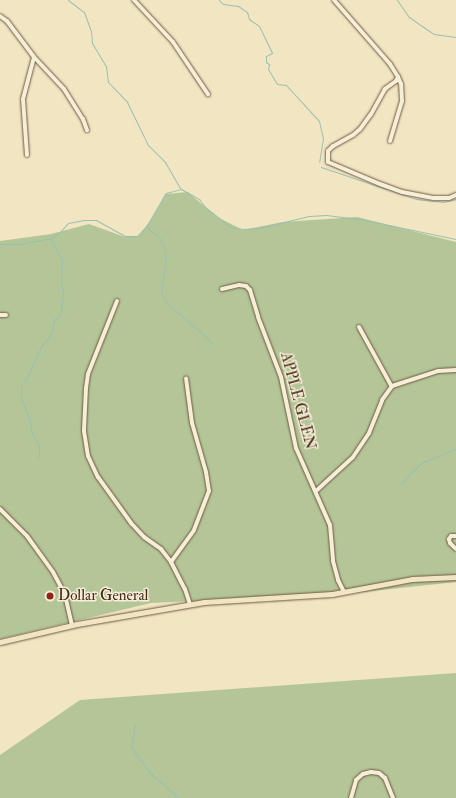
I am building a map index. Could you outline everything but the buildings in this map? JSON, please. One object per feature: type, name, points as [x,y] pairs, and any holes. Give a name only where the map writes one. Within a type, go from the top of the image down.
[{"type":"main road","points":[[0,642],[72,625],[190,604],[212,601],[311,596],[344,592],[412,579],[456,576]]},
{"type":"street","points":[[134,0],[173,42],[208,94]]},
{"type":"street","points":[[334,0],[390,64],[401,84],[402,102],[390,141]]},
{"type":"street","points":[[0,16],[6,21],[34,57],[64,89],[83,119],[87,130]]},
{"type":"street","points":[[27,155],[23,99],[34,57]]},
{"type":"street","points":[[398,77],[396,81],[385,89],[372,114],[360,129],[353,136],[332,146],[328,151],[328,162],[402,192],[434,198],[449,198],[456,195]]},
{"type":"street","name":"APPLE GLEN","points":[[222,289],[239,285],[246,286],[250,290],[258,317],[281,377],[296,448],[330,525],[332,561],[338,580],[344,592]]},
{"type":"street","points":[[117,301],[88,374],[84,403],[85,444],[93,467],[125,514],[144,538],[161,549],[171,562],[185,589],[190,604]]},
{"type":"street","points":[[0,315],[6,314]]},
{"type":"street","points":[[358,327],[392,387]]},
{"type":"street","points":[[316,491],[353,457],[369,433],[382,400],[392,387],[400,382],[433,373],[456,370]]},
{"type":"street","points":[[171,562],[194,530],[209,491],[206,472],[192,423],[186,378]]},
{"type":"street","points":[[0,509],[26,536],[53,572],[67,600],[72,625]]},
{"type":"street","points":[[456,536],[452,536],[449,540],[456,549]]},
{"type":"street","points":[[351,798],[356,780],[363,774],[371,772],[379,773],[385,778],[393,798]]},
{"type":"green space","points":[[188,192],[217,217],[243,230],[283,222],[357,217],[456,242],[456,582],[344,594],[151,603],[0,639],[0,241],[51,234],[89,224],[125,237],[138,236],[151,220],[166,194]]},
{"type":"green space","points":[[456,673],[456,798],[0,798],[0,755],[80,700]]},
{"type":"waterway","points":[[68,0],[84,12],[91,31],[92,43],[106,66],[108,82],[127,102],[148,145],[165,162],[180,188]]},
{"type":"waterway","points":[[219,0],[223,4],[238,6],[247,12],[249,19],[259,26],[272,53],[266,56],[266,62],[269,64],[268,69],[277,84],[286,85],[319,121],[323,138],[319,162]]},
{"type":"waterway","points":[[397,0],[409,17],[434,34],[456,37]]},
{"type":"waterway","points":[[321,167],[416,199],[443,202],[456,199]]},
{"type":"waterway","points":[[0,244],[20,244],[51,238],[59,233],[68,223],[83,220],[96,220],[125,236],[137,236],[146,227],[166,193],[181,189],[199,199],[205,207],[231,227],[243,229],[260,228],[309,216],[326,215],[365,220],[456,239]]},
{"type":"waterway","points":[[146,227],[159,237],[164,247],[166,258],[161,292],[167,303],[202,333],[213,345]]},
{"type":"waterway","points":[[39,457],[39,445],[32,434],[30,421],[21,398],[21,385],[27,378],[41,347],[51,334],[54,320],[61,314],[63,292],[61,282],[62,260],[51,239]]},
{"type":"waterway","points":[[400,485],[421,463],[456,449]]},
{"type":"waterway","points":[[135,725],[131,747],[149,772],[179,798]]},
{"type":"place","name":"Dollar General","points":[[50,596]]}]
